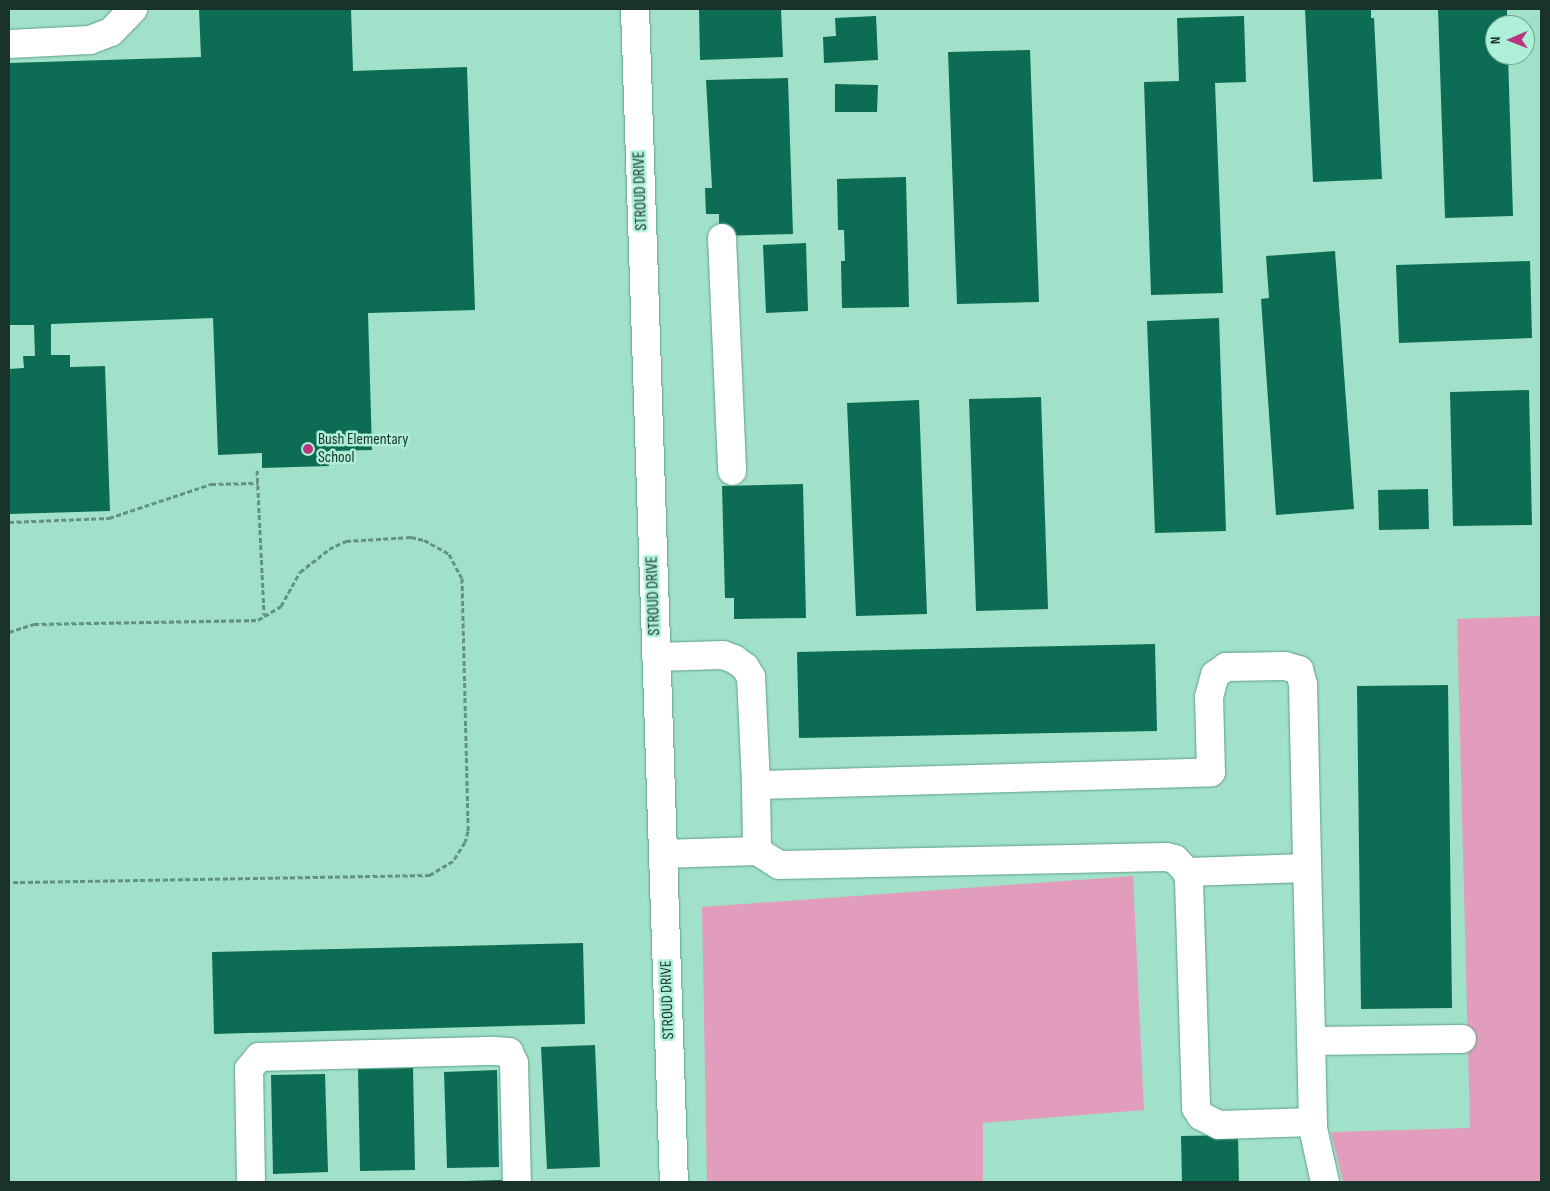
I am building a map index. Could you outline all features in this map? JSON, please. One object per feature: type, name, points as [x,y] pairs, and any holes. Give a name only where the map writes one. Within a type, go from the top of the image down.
[{"type":"street","points":[[9,44],[90,40],[111,32],[133,9]]},
{"type":"street","name":"STROUD DRIVE","points":[[635,9],[674,1182]]},
{"type":"street","points":[[722,238],[732,471]]},
{"type":"street","points":[[656,657],[722,655],[734,659],[745,666],[751,677],[757,851]]},
{"type":"street","points":[[756,785],[1211,772],[1209,697],[1211,681],[1215,675],[1226,667],[1290,666],[1299,670],[1303,684],[1313,1122],[1325,1182]]},
{"type":"street","points":[[663,854],[757,851],[779,865],[1166,857],[1175,859],[1187,872],[1189,881],[1196,1108],[1201,1116],[1220,1124],[1313,1122]]},
{"type":"street","points":[[1187,872],[1307,868]]},
{"type":"street","points":[[1311,1041],[1462,1038]]},
{"type":"street","points":[[251,1182],[249,1070],[259,1057],[495,1051],[510,1052],[514,1063],[517,1182]]},
{"type":"path","points":[[257,470],[264,616]]},
{"type":"path","points":[[9,522],[110,518],[211,484],[258,483]]},
{"type":"path","points":[[9,632],[34,624],[258,620],[281,606],[300,572],[330,549],[346,542],[411,537],[424,540],[449,554],[462,578],[468,831],[465,842],[454,861],[430,875],[9,882]]},
{"type":"shaded area","points":[[1541,616],[1541,1182],[1343,1182],[1331,1132],[1470,1128],[1457,619]]},
{"type":"shaded area","points":[[1133,876],[1144,1110],[983,1123],[983,1182],[707,1182],[702,907]]},
{"type":"building","points":[[199,9],[351,9],[353,71],[467,67],[475,310],[368,313],[372,450],[328,451],[329,466],[262,468],[262,453],[218,455],[213,318],[51,324],[51,355],[70,355],[70,367],[105,366],[110,511],[9,514],[9,369],[24,368],[23,356],[35,356],[34,325],[9,325],[9,63],[201,57]]},
{"type":"building","points":[[699,9],[781,9],[783,57],[700,60]]},
{"type":"building","points":[[1305,9],[1371,9],[1371,18],[1374,18],[1382,179],[1313,182]]},
{"type":"building","points":[[1438,9],[1507,9],[1507,15],[1485,15],[1485,65],[1508,65],[1513,216],[1445,218]]},
{"type":"building","points":[[876,16],[878,60],[824,63],[823,37],[836,36],[835,18]]},
{"type":"building","points":[[1244,16],[1246,82],[1215,83],[1223,293],[1151,295],[1144,82],[1179,81],[1177,18]]},
{"type":"building","points":[[1030,50],[1039,302],[957,304],[948,52]]},
{"type":"building","points":[[788,78],[793,234],[719,236],[719,214],[706,214],[705,188],[712,188],[706,80]]},
{"type":"building","points":[[835,84],[878,85],[877,112],[835,112]]},
{"type":"building","points":[[906,177],[909,307],[842,308],[841,261],[845,261],[844,230],[838,230],[837,179]]},
{"type":"building","points":[[806,243],[808,311],[766,313],[763,245]]},
{"type":"building","points":[[1335,251],[1354,509],[1276,515],[1261,299],[1269,298],[1266,256]]},
{"type":"building","points":[[1530,261],[1532,338],[1399,343],[1396,265]]},
{"type":"building","points":[[1219,318],[1226,531],[1155,533],[1147,321]]},
{"type":"building","points":[[1529,390],[1532,525],[1453,526],[1450,392]]},
{"type":"building","points":[[1041,397],[1048,609],[976,611],[969,399]]},
{"type":"building","points":[[919,400],[927,614],[856,616],[847,403]]},
{"type":"building","points":[[803,484],[806,618],[734,619],[734,598],[725,598],[722,486]]},
{"type":"building","points":[[1428,489],[1429,529],[1379,530],[1378,490]]},
{"type":"building","points":[[1155,644],[1157,731],[799,738],[797,652]]},
{"type":"building","points":[[1448,685],[1452,1008],[1361,1009],[1357,686]]},
{"type":"building","points":[[583,943],[585,1024],[214,1034],[212,952]]},
{"type":"building","points":[[595,1045],[600,1167],[547,1169],[541,1047]]},
{"type":"building","points":[[413,1068],[415,1170],[360,1171],[358,1069]]},
{"type":"building","points":[[497,1070],[499,1167],[447,1168],[444,1072]]},
{"type":"building","points":[[325,1074],[328,1172],[273,1174],[271,1075]]},
{"type":"building","points":[[1238,1135],[1239,1182],[1182,1182],[1181,1136]]},
{"type":"building","points":[[502,1180],[502,1182],[464,1182],[464,1181]]},
{"type":"place","name":"Bush Elementary School","points":[[308,449]]}]
